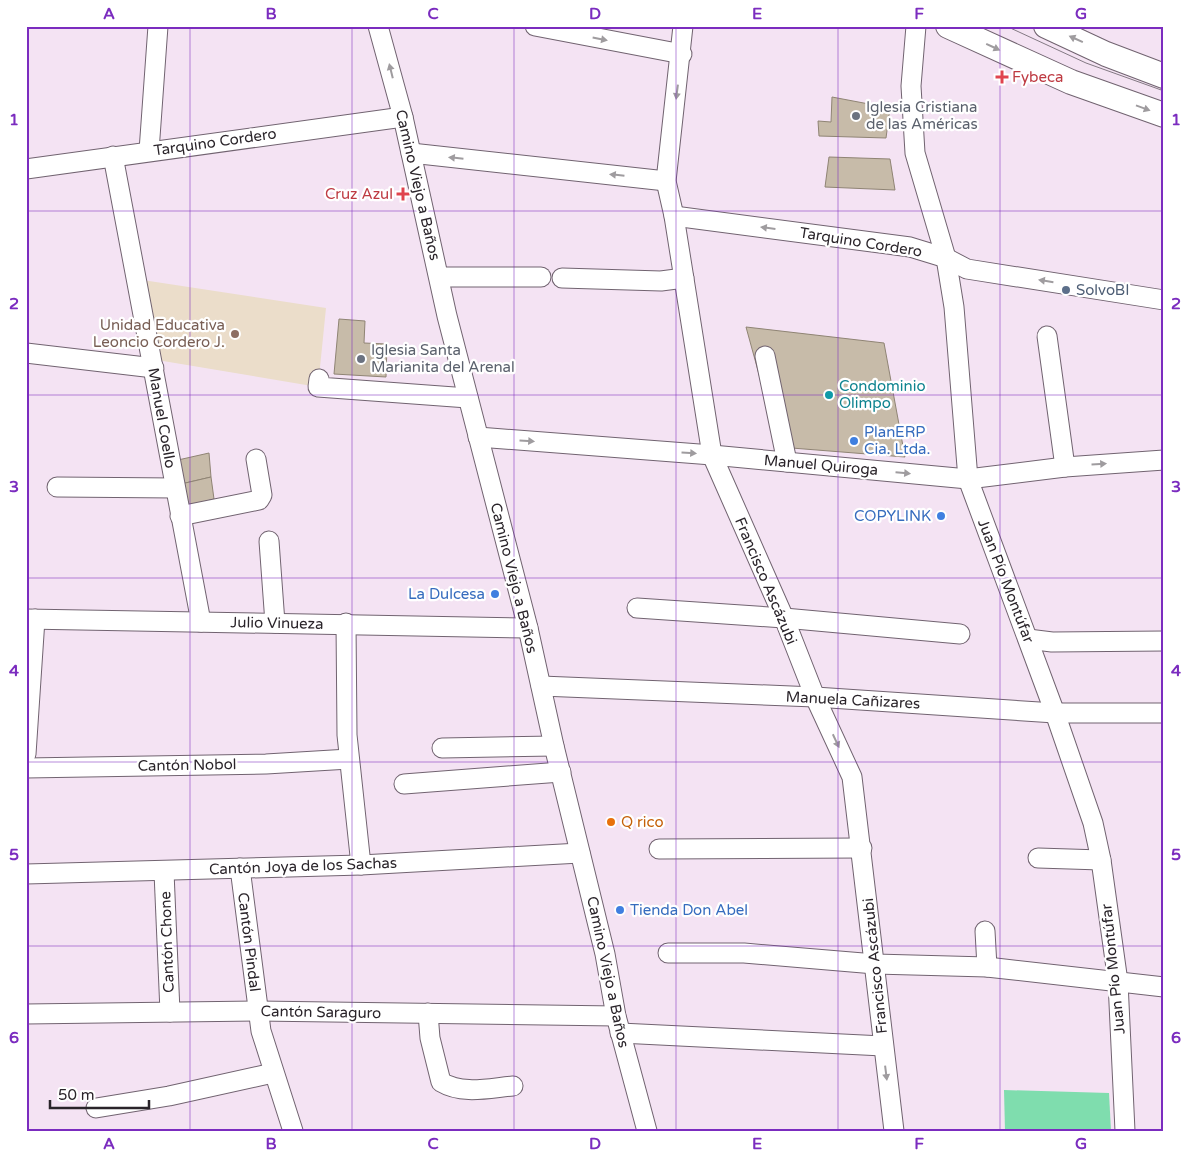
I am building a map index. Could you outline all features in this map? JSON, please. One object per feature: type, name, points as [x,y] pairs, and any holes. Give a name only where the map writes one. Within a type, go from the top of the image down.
[{"type":"main road","points":[[948,26],[1071,82],[1164,115]]},
{"type":"main road","points":[[1046,26],[1106,54],[1164,76]]},
{"type":"street","points":[[149,151],[158,26]]},
{"type":"street","name":"Camino Viejo a Baños","points":[[378,26],[403,117],[468,398],[528,628],[554,746],[605,954],[618,1025],[647,1131]]},
{"type":"street","points":[[535,26],[682,54]]},
{"type":"street","name":"Francisco Ascázubi","points":[[683,26],[682,54],[666,181],[674,216],[712,455],[784,618],[815,697],[852,777],[862,848],[894,1131]]},
{"type":"street","name":"Juan Pío Montúfar","points":[[916,26],[911,86],[915,153],[946,258],[954,307],[968,479],[1055,713],[1093,823],[1101,860],[1118,982],[1125,1131]]},
{"type":"street","name":"Tarquino Cordero","points":[[26,168],[403,117]]},
{"type":"street","points":[[411,153],[666,181]]},
{"type":"street","name":"Manuel Coello","points":[[113,156],[201,622]]},
{"type":"street","name":"Tarquino Cordero","points":[[674,216],[910,246],[946,258],[967,269],[1164,300]]},
{"type":"street","points":[[439,277],[541,277]]},
{"type":"street","points":[[562,278],[661,281],[684,278]]},
{"type":"street","points":[[1047,336],[1065,467]]},
{"type":"street","points":[[26,353],[154,368]]},
{"type":"street","points":[[765,356],[787,462]]},
{"type":"street","points":[[319,379],[318,387],[468,398]]},
{"type":"street","name":"Manuel Quiroga","points":[[478,437],[712,455],[968,479],[1065,467],[1164,460]]},
{"type":"street","points":[[180,516],[259,500],[262,494],[256,459]]},
{"type":"street","points":[[58,487],[175,488]]},
{"type":"street","points":[[270,541],[275,623]]},
{"type":"street","points":[[637,608],[784,618],[960,634]]},
{"type":"street","points":[[26,754],[31,619]]},
{"type":"street","name":"Julio Vinueza","points":[[31,619],[346,623],[528,628]]},
{"type":"street","points":[[346,623],[345,696],[348,759],[361,865]]},
{"type":"street","points":[[1028,639],[1052,642],[1164,641]]},
{"type":"street","name":"Manuela Cañizares","points":[[541,686],[815,697],[1055,713],[1164,713]]},
{"type":"street","points":[[442,748],[554,746]]},
{"type":"street","name":"Cantón Nobol","points":[[26,768],[266,764],[348,759]]},
{"type":"street","points":[[404,784],[561,772]]},
{"type":"street","points":[[659,849],[862,848]]},
{"type":"street","name":"Cantón Joya de los Sachas","points":[[26,874],[164,872],[361,865],[580,853]]},
{"type":"street","points":[[1038,858],[1101,860]]},
{"type":"street","name":"Cantón Pindal","points":[[240,868],[258,1011],[273,1073],[293,1131]]},
{"type":"street","name":"Cantón Chone","points":[[164,872],[170,1012]]},
{"type":"street","points":[[985,931],[987,967]]},
{"type":"street","points":[[668,954],[744,953],[875,964],[987,967],[1164,986]]},
{"type":"street","name":"Cantón Saraguro","points":[[26,1014],[258,1011],[428,1013],[618,1025],[883,1046]]},
{"type":"street","points":[[428,1013],[430,1038],[441,1082],[450,1087],[464,1090],[514,1086]]},
{"type":"street","points":[[96,1108],[169,1096],[273,1073]]},
{"type":"shaded area","name":"Unidad Educativa Leoncio Cordero J.","points":[[136,279],[326,308],[318,387],[151,359]]},
{"type":"green space","points":[[1004,1090],[1109,1093],[1111,1131],[1005,1131]]},
{"type":"building","name":"Iglesia Cristiana de las Américas","points":[[832,97],[890,108],[886,138],[819,136],[818,121],[831,122]]},
{"type":"building","points":[[829,157],[890,159],[895,190],[825,187]]},
{"type":"building","name":"Iglesia Santa Marianita del Arenal","points":[[339,319],[365,321],[364,343],[387,344],[386,377],[334,374]]},
{"type":"building","name":"Condominio Olimpo","points":[[746,327],[884,343],[905,457],[779,447]]},
{"type":"building","points":[[209,453],[211,477],[181,484],[178,460]]},
{"type":"building","points":[[211,477],[214,499],[184,507],[181,484]]},
{"type":"tram line","points":[[1006,26],[1086,63],[1164,91]]},
{"type":"place","name":"Fybeca","points":[[1002,77]]},
{"type":"place","name":"Iglesia Cristiana de las Américas","points":[[856,116]]},
{"type":"place","name":"Cruz Azul","points":[[403,194]]},
{"type":"place","name":"SolvoBI","points":[[1066,290]]},
{"type":"place","name":"Unidad Educativa Leoncio Cordero J.","points":[[235,334]]},
{"type":"place","name":"Iglesia Santa Marianita del Arenal","points":[[361,359]]},
{"type":"place","name":"Condominio Olimpo","points":[[829,395]]},
{"type":"place","name":"PlanERP Cia. Ltda.","points":[[854,441]]},
{"type":"place","name":"COPYLINK","points":[[941,516]]},
{"type":"place","name":"La Dulcesa","points":[[495,594]]},
{"type":"place","name":"Q rico","points":[[611,822]]},
{"type":"place","name":"Tienda Don Abel","points":[[620,910]]}]
